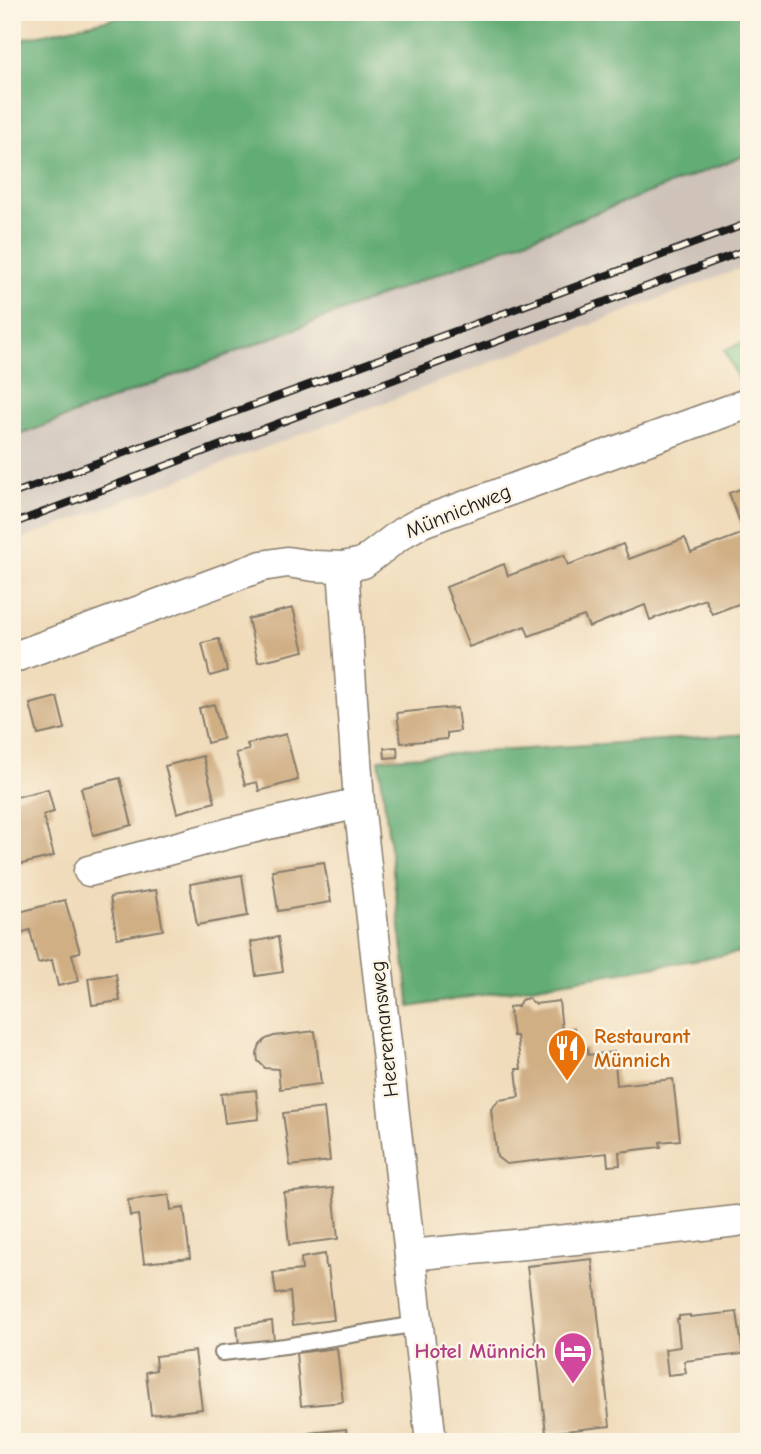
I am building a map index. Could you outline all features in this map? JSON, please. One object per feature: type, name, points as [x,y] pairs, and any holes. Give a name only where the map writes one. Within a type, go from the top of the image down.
[{"type":"street","name":"Münnichweg","points":[[12,658],[262,566],[287,562],[343,567],[363,563],[402,533],[422,522],[749,403]]},
{"type":"street","name":"Heeremansweg","points":[[343,567],[359,803],[431,1442]]},
{"type":"street","points":[[89,871],[234,832],[359,803]]},
{"type":"street","points":[[410,1255],[737,1221]]},
{"type":"lane","points":[[222,1353],[285,1346],[417,1324]]},
{"type":"shaded area","points":[[749,154],[749,265],[12,543],[12,438]]},
{"type":"green space","points":[[142,12],[749,12],[749,154],[12,438],[12,41]]},
{"type":"green space","points":[[749,340],[749,378],[739,382],[725,350]]},
{"type":"green space","points":[[749,734],[749,951],[410,1007],[379,759]]},
{"type":"building","points":[[749,486],[749,600],[712,614],[705,599],[650,620],[645,605],[589,627],[584,616],[529,636],[525,626],[469,647],[446,587],[504,564],[508,576],[564,555],[568,565],[623,544],[629,559],[685,538],[691,553],[744,533],[729,493]]},
{"type":"building","points":[[293,608],[304,651],[258,662],[248,619]]},
{"type":"building","points":[[219,639],[227,671],[210,676],[202,643]]},
{"type":"building","points":[[57,697],[65,729],[38,735],[30,704]]},
{"type":"building","points":[[214,704],[223,739],[207,743],[199,708]]},
{"type":"building","points":[[457,708],[460,731],[447,733],[447,739],[401,743],[397,713]]},
{"type":"building","points":[[286,734],[298,780],[259,791],[257,782],[245,785],[236,753],[249,750],[247,744]]},
{"type":"building","points":[[397,747],[398,757],[385,758],[384,748]]},
{"type":"building","points":[[203,756],[215,802],[177,813],[165,766]]},
{"type":"building","points":[[120,778],[132,825],[93,835],[81,788]]},
{"type":"building","points":[[48,789],[54,812],[43,815],[54,856],[14,866],[12,798]]},
{"type":"building","points":[[324,862],[331,902],[278,911],[272,870]]},
{"type":"building","points":[[242,875],[248,916],[197,925],[190,884]]},
{"type":"building","points":[[156,890],[163,930],[117,938],[110,897]]},
{"type":"building","points":[[65,900],[80,952],[72,954],[79,981],[58,986],[52,960],[38,963],[30,930],[16,934],[12,914]]},
{"type":"building","points":[[278,937],[283,972],[256,976],[251,942]]},
{"type":"building","points":[[116,974],[120,1001],[92,1005],[88,978]]},
{"type":"building","name":"Restaurant Münnich","points":[[528,998],[535,1004],[559,1001],[562,1030],[574,1028],[577,1049],[587,1048],[588,1055],[614,1052],[617,1085],[673,1079],[680,1140],[660,1142],[661,1147],[619,1152],[620,1165],[608,1166],[607,1153],[506,1164],[497,1157],[491,1109],[499,1100],[519,1097],[516,1069],[521,1069],[517,1036],[513,1036],[509,1007],[518,1006],[521,1000]]},
{"type":"building","points":[[315,1031],[321,1084],[280,1089],[278,1069],[265,1068],[258,1061],[260,1045],[274,1036]]},
{"type":"building","points":[[256,1090],[259,1119],[225,1123],[221,1094]]},
{"type":"building","points":[[324,1108],[330,1161],[290,1166],[283,1113]]},
{"type":"building","points":[[333,1188],[338,1239],[289,1245],[284,1193]]},
{"type":"building","points":[[169,1195],[171,1210],[184,1208],[190,1258],[144,1263],[138,1215],[130,1216],[128,1200]]},
{"type":"building","points":[[325,1254],[334,1320],[293,1325],[290,1292],[276,1294],[273,1273],[302,1270],[301,1258]]},
{"type":"building","name":"Hotel Münnich","points":[[592,1259],[610,1426],[546,1433],[527,1266]]},
{"type":"building","points":[[737,1312],[743,1354],[684,1361],[686,1373],[668,1375],[665,1349],[680,1347],[679,1316]]},
{"type":"building","points":[[272,1321],[274,1340],[239,1344],[237,1326]]},
{"type":"building","points":[[337,1348],[343,1402],[301,1406],[296,1353]]},
{"type":"building","points":[[195,1351],[202,1409],[151,1415],[146,1372],[156,1370],[155,1356]]},
{"type":"building","points":[[346,1429],[347,1442],[310,1442],[309,1433]]},
{"type":"railway","points":[[12,494],[749,223]]},
{"type":"railway","points":[[12,524],[749,249]]},
{"type":"place","name":"Restaurant Münnich","points":[[567,1082]]},
{"type":"place","name":"Hotel Münnich","points":[[573,1385]]}]
